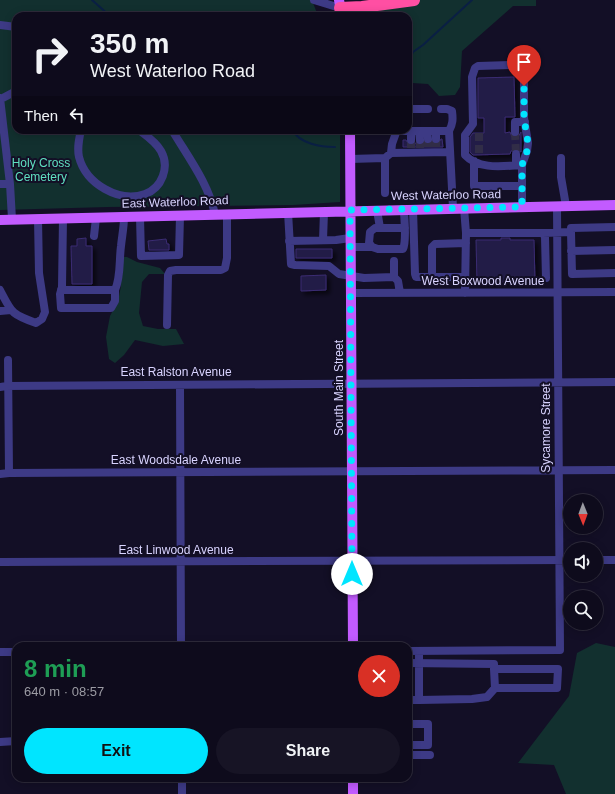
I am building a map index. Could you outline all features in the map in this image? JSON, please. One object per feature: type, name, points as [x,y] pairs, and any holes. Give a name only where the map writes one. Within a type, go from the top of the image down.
[{"type":"highway","points":[[340,8],[361,0]]},
{"type":"highway","points":[[340,8],[362,8],[414,0]]},
{"type":"main road","name":"South Main Street","points":[[350,134],[353,642]]},
{"type":"main road","name":"West Waterloo Road","points":[[350,210],[615,205]]},
{"type":"main road","name":"East Waterloo Road","points":[[0,220],[324,212],[350,210]]},
{"type":"main road","points":[[353,782],[354,794]]},
{"type":"street","points":[[314,0],[340,8]]},
{"type":"street","points":[[0,25],[12,26]]},
{"type":"street","points":[[479,133],[473,124],[472,77],[475,68],[478,66],[520,66],[523,68],[525,122],[528,143],[527,151],[519,165]]},
{"type":"street","points":[[12,93],[1,98],[10,184],[12,220]]},
{"type":"street","points":[[412,109],[428,109]]},
{"type":"street","points":[[441,109],[452,111],[453,118],[449,131],[453,208]]},
{"type":"street","points":[[515,132],[515,122],[525,122]]},
{"type":"street","points":[[473,124],[466,133],[465,155],[486,166],[519,165]]},
{"type":"street","points":[[350,159],[388,156],[424,143],[449,131]]},
{"type":"street","points":[[80,134],[78,148],[79,157],[93,181],[114,193],[134,196],[153,190],[161,180],[164,171],[162,152],[154,142],[144,134]]},
{"type":"street","points":[[174,134],[207,189],[213,204],[215,215]]},
{"type":"street","points":[[385,194],[388,156],[396,134]]},
{"type":"street","points":[[404,134],[450,152]]},
{"type":"street","points":[[516,154],[522,186],[522,207]]},
{"type":"street","name":"Sycamore Street","points":[[419,651],[560,650],[557,232],[562,206],[561,158]]},
{"type":"street","points":[[477,160],[474,186],[522,186]]},
{"type":"street","points":[[0,184],[10,184]]},
{"type":"street","points":[[464,208],[466,233],[465,292]]},
{"type":"street","points":[[290,241],[323,240],[350,242],[378,249],[403,249],[405,246],[404,228],[409,209]]},
{"type":"street","points":[[409,209],[416,277],[465,277]]},
{"type":"street","points":[[378,210],[380,228]]},
{"type":"street","points":[[288,212],[291,264],[329,266],[339,274],[364,278],[394,277]]},
{"type":"street","points":[[323,240],[324,212]]},
{"type":"street","points":[[167,325],[168,275],[170,271],[221,270],[225,268],[227,214]]},
{"type":"street","points":[[140,216],[141,256],[179,255],[180,216]]},
{"type":"street","points":[[63,218],[61,308],[111,308],[115,301],[115,290],[118,281],[124,217]]},
{"type":"street","points":[[94,236],[96,218]]},
{"type":"street","points":[[0,290],[11,310],[19,316],[36,323],[42,319],[45,312],[39,273],[38,219]]},
{"type":"street","points":[[372,248],[369,243],[370,232],[375,228],[404,228]]},
{"type":"street","points":[[615,228],[571,228],[572,274],[615,273]]},
{"type":"street","points":[[466,233],[571,232]]},
{"type":"street","points":[[542,233],[545,237],[546,278]]},
{"type":"street","points":[[432,277],[432,246],[435,244],[466,243]]},
{"type":"street","points":[[571,251],[615,250]]},
{"type":"street","points":[[394,261],[394,277],[398,281],[400,293]]},
{"type":"street","points":[[546,269],[558,269]]},
{"type":"street","points":[[61,290],[115,290]]},
{"type":"street","name":"West Boxwood Avenue","points":[[351,293],[615,292]]},
{"type":"street","points":[[0,311],[11,310]]},
{"type":"street","points":[[8,360],[4,386],[9,473]]},
{"type":"street","name":"East Ralston Avenue","points":[[4,386],[615,382]]},
{"type":"street","points":[[180,385],[181,642]]},
{"type":"street","name":"East Woodsdale Avenue","points":[[0,474],[615,470]]},
{"type":"street","name":"East Linwood Avenue","points":[[0,562],[563,560]]},
{"type":"street","points":[[603,560],[615,560]]},
{"type":"street","points":[[412,651],[419,651],[419,700]]},
{"type":"street","points":[[0,652],[12,652]]},
{"type":"street","points":[[412,663],[494,664],[495,688],[487,697],[472,699],[412,700]]},
{"type":"street","points":[[494,669],[558,669],[557,688],[495,688]]},
{"type":"street","points":[[412,724],[428,724],[428,745],[412,745]]},
{"type":"street","points":[[0,742],[12,742]]},
{"type":"street","points":[[412,755],[430,755]]},
{"type":"street","points":[[182,782],[182,794]]},
{"type":"green space","name":"Holy Cross Cemetery","points":[[0,0],[312,0],[316,12],[12,12],[12,134],[340,134],[340,202],[293,205],[0,210]]},
{"type":"green space","points":[[419,0],[536,0],[536,6],[513,6],[462,51],[460,87],[455,95],[439,96],[428,84],[412,83],[412,12],[375,12]]},
{"type":"green space","points":[[121,257],[127,257],[137,262],[160,268],[165,274],[149,274],[142,282],[139,313],[143,326],[158,329],[176,329],[184,344],[163,346],[135,340],[124,355],[115,363],[109,359],[106,337],[110,316],[118,301],[121,286]]},
{"type":"green space","points":[[596,643],[615,647],[615,794],[566,794],[554,765],[518,763],[569,696],[577,653]]},
{"type":"building","points":[[514,77],[515,117],[505,117],[505,133],[510,132],[512,137],[518,137],[521,132],[521,152],[516,149],[511,151],[510,154],[473,155],[470,152],[470,137],[473,133],[484,133],[484,118],[478,118],[478,78]]},
{"type":"building","points":[[441,139],[443,147],[403,147],[403,140],[406,140],[409,145],[416,143],[420,145],[424,143],[438,144]]},
{"type":"building","points":[[86,238],[86,246],[92,246],[92,284],[72,284],[71,246],[77,246],[77,239]]},
{"type":"building","points":[[501,238],[510,238],[510,240],[534,240],[535,282],[477,282],[476,240],[501,240]]},
{"type":"building","points":[[166,239],[167,244],[169,244],[169,250],[149,250],[148,241]]},
{"type":"building","points":[[296,249],[332,249],[332,258],[296,258]]},
{"type":"building","points":[[326,275],[326,290],[301,291],[301,276]]},
{"type":"waterway","points":[[92,0],[106,12]]},
{"type":"waterway","points":[[412,54],[472,0]]},
{"type":"waterway","points":[[295,134],[300,139],[311,144],[335,147]]},
{"type":"tunnel","points":[[515,132],[516,154]]},
{"type":"tunnel","points":[[479,133],[479,155]]},
{"type":"tunnel","points":[[428,139],[428,148]]},
{"type":"tunnel","points":[[436,139],[436,148]]},
{"type":"tunnel","points":[[411,140],[411,149]]},
{"type":"tunnel","points":[[420,140],[420,148]]},
{"type":"route","points":[[352,574],[352,355],[350,210],[522,207],[522,165],[528,143],[524,118],[524,86]]}]
